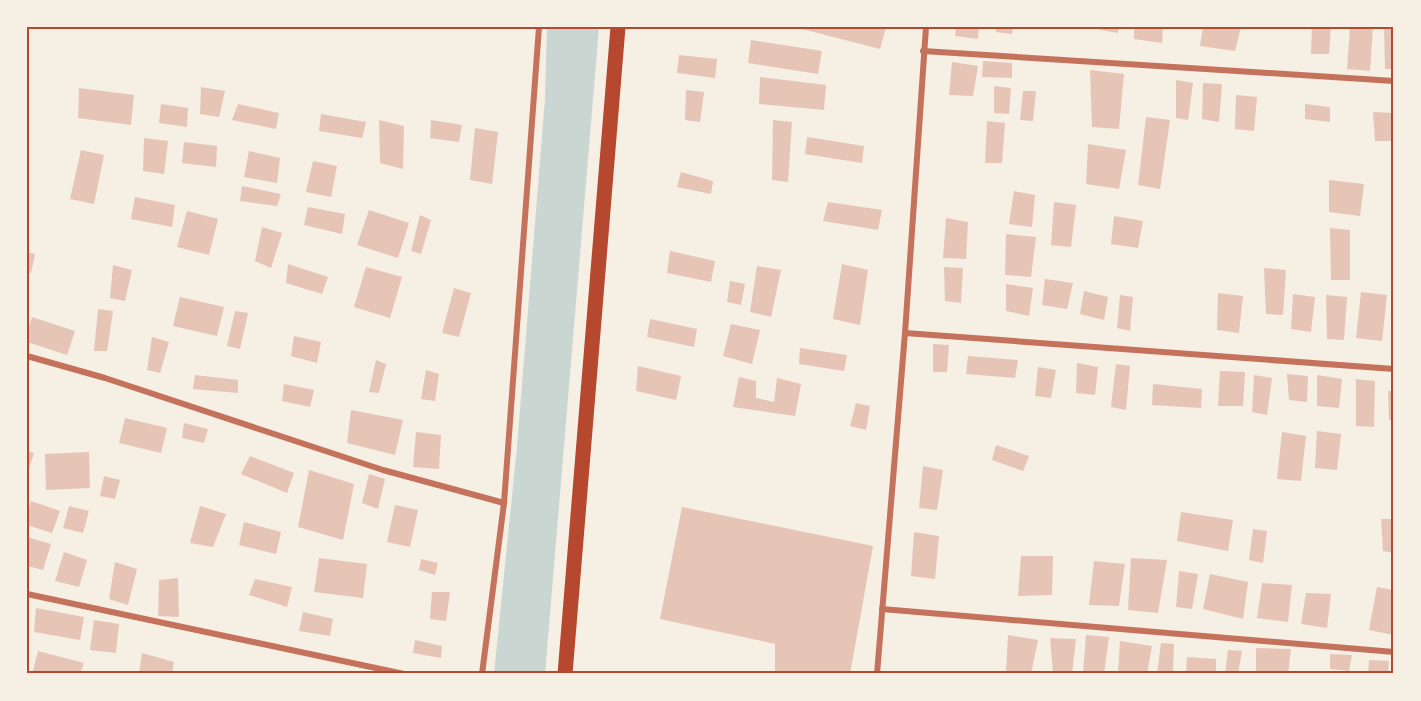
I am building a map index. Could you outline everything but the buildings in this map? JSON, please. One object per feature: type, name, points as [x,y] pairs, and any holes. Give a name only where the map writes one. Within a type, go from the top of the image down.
[{"type":"main road","points":[[565,674],[618,27]]},
{"type":"street","points":[[482,674],[504,503],[539,27]]},
{"type":"street","points":[[877,674],[905,333],[926,27]]},
{"type":"street","points":[[923,51],[1394,81]]},
{"type":"street","points":[[905,333],[1394,369]]},
{"type":"street","points":[[27,356],[105,378],[383,470],[504,503]]},
{"type":"street","points":[[27,594],[404,674]]},
{"type":"street","points":[[882,609],[1394,652]]},
{"type":"shaded area","points":[[547,27],[599,27],[545,674],[494,674],[517,447],[545,99]]}]
